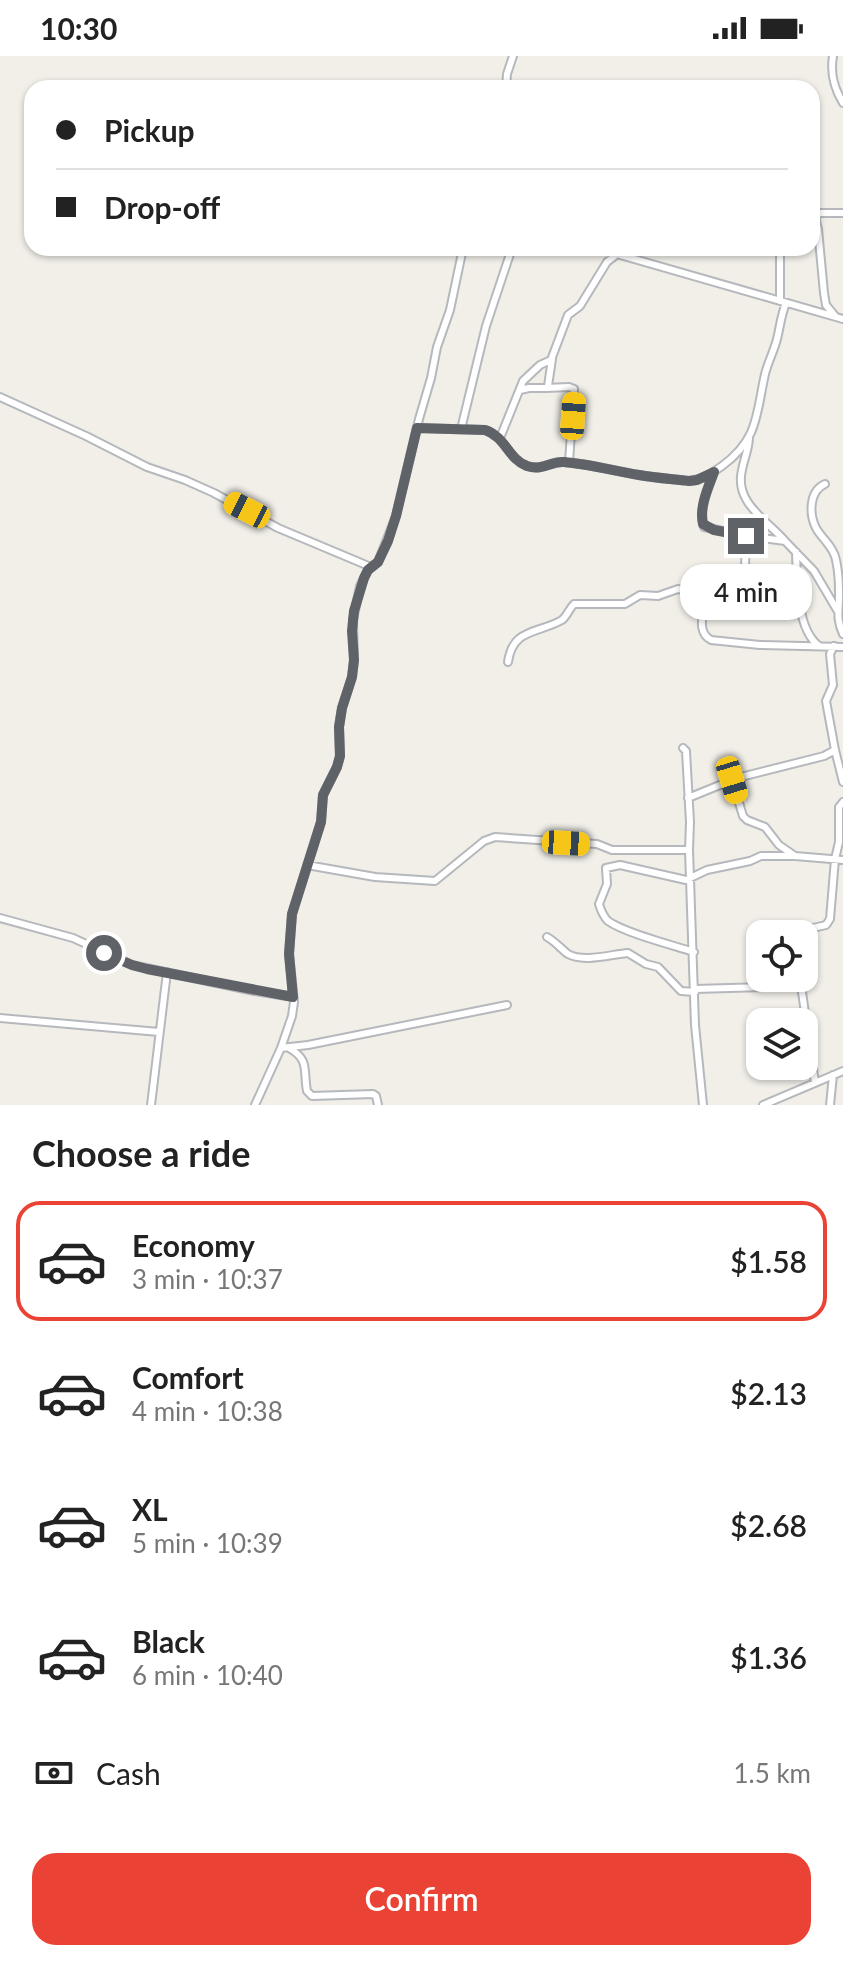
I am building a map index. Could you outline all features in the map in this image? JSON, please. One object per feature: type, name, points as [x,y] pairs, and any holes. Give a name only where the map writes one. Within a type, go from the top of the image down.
[{"type":"street","points":[[507,80],[513,56]]},
{"type":"street","points":[[833,56],[832,75],[843,103]]},
{"type":"street","points":[[820,213],[843,213]]},
{"type":"street","points":[[820,243],[826,305],[835,316]]},
{"type":"street","points":[[255,1105],[285,1048],[292,1016],[289,936],[292,914],[321,822],[323,795],[340,756],[339,727],[352,677],[353,620],[360,586],[371,567],[378,562],[396,516],[461,256]]},
{"type":"street","points":[[461,429],[486,326],[509,256]]},
{"type":"street","points":[[546,388],[552,359],[568,315],[580,306],[607,262],[614,256]]},
{"type":"street","points":[[624,256],[843,319]]},
{"type":"street","points":[[417,428],[485,430],[500,438],[515,459],[541,468],[557,461],[569,462],[689,481],[714,472],[735,457],[757,420],[781,317],[780,256]]},
{"type":"street","points":[[500,438],[523,381],[541,364],[552,359]]},
{"type":"street","points":[[520,390],[574,389],[569,462]]},
{"type":"street","points":[[0,397],[147,467],[214,493],[278,528],[371,567]]},
{"type":"street","points":[[749,437],[741,473],[742,494],[768,527],[814,571],[837,610],[843,634]]},
{"type":"street","points":[[714,472],[704,503],[703,524],[714,530],[785,541]]},
{"type":"street","points":[[825,484],[814,494],[813,516],[817,530],[835,556],[840,578],[837,610]]},
{"type":"street","points":[[745,568],[746,536]]},
{"type":"street","points":[[796,552],[800,610],[812,641],[820,647]]},
{"type":"street","points":[[508,662],[514,642],[562,619],[577,603],[625,604],[640,595],[658,596],[678,589],[704,596],[702,631],[711,640],[843,647]]},
{"type":"street","points":[[834,646],[830,654],[833,677],[826,701],[843,782]]},
{"type":"street","points":[[831,690],[843,688]]},
{"type":"street","points":[[832,735],[843,733]]},
{"type":"street","points":[[683,748],[686,751],[695,1025],[703,1105]]},
{"type":"street","points":[[688,798],[732,780],[814,759],[835,750]]},
{"type":"street","points":[[732,780],[743,816],[765,827],[779,845],[795,856]]},
{"type":"street","points":[[818,927],[826,925],[830,919],[839,842],[839,807],[843,802]]},
{"type":"street","points":[[307,865],[375,877],[435,881],[484,841],[495,837],[597,844],[612,850],[689,850]]},
{"type":"street","points":[[694,952],[606,919],[599,904],[607,884],[605,869],[620,865],[691,879],[707,870],[761,856],[843,860]]},
{"type":"street","points":[[0,918],[73,938],[132,965],[293,997]]},
{"type":"street","points":[[547,937],[577,957],[628,953],[658,967],[681,991],[746,986]]},
{"type":"street","points":[[151,1105],[167,972]]},
{"type":"street","points":[[801,992],[815,1083]]},
{"type":"street","points":[[285,1048],[507,1005]]},
{"type":"street","points":[[0,1018],[159,1032]]},
{"type":"street","points":[[285,1048],[299,1054],[304,1060],[307,1091],[312,1096],[373,1094],[378,1105]]},
{"type":"street","points":[[763,1105],[843,1071]]},
{"type":"street","points":[[830,1105],[833,1075]]},
{"type":"route","points":[[104,953],[147,969],[293,997],[289,954],[292,914],[321,822],[323,795],[340,756],[339,727],[354,660],[354,611],[360,586],[368,570],[378,562],[388,541],[417,428],[485,430],[500,438],[515,459],[541,468],[561,461],[689,481],[714,472],[704,503],[704,527],[746,536]]}]
